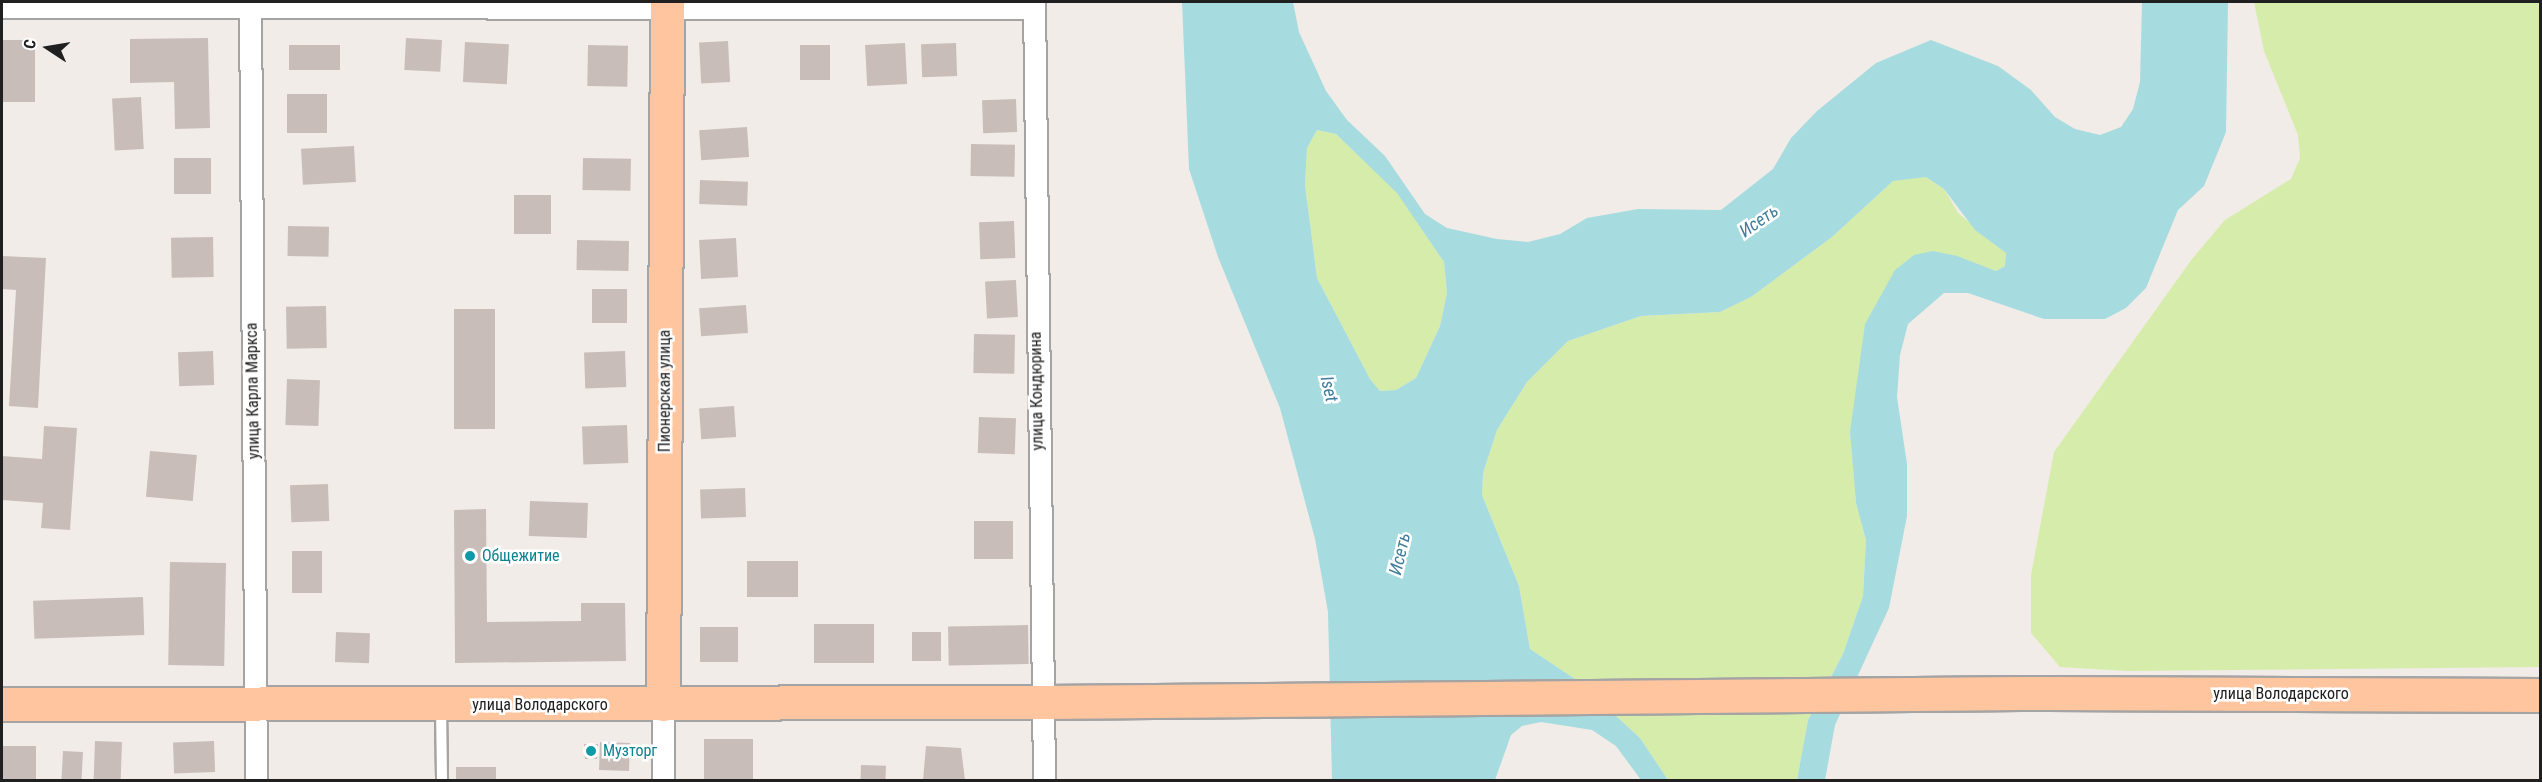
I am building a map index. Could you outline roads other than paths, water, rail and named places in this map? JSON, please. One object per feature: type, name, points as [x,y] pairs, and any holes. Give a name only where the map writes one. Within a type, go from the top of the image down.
[{"type":"main road","name":"Пионерская улица","points":[[663,704],[667,6]]},
{"type":"main road","name":"улица Володарского","points":[[2,704],[256,706],[1079,702],[2021,693],[2541,695]]},
{"type":"street","name":"улица Карла Маркса","points":[[250,5],[256,780]]},
{"type":"street","points":[[2,7],[1034,5]]},
{"type":"street","name":"улица Кондюрина","points":[[1034,5],[1044,780]]},
{"type":"street","name":"Пионерская улица","points":[[663,704],[663,780]]},
{"type":"lane","points":[[441,705],[442,780]]},
{"type":"water","points":[[1182,2],[1293,2],[1299,32],[1326,91],[1347,120],[1385,156],[1425,214],[1447,228],[1497,239],[1528,242],[1560,234],[1587,218],[1638,209],[1721,210],[1773,169],[1791,138],[1817,111],[1876,63],[1931,40],[1998,66],[2031,90],[2055,117],[2075,129],[2100,135],[2121,127],[2133,109],[2140,82],[2142,2],[2228,2],[2226,132],[2204,186],[2178,210],[2146,288],[2126,308],[2105,319],[2044,319],[1968,293],[1944,293],[1908,324],[1900,355],[1897,397],[1907,464],[1907,516],[1889,608],[1835,725],[1825,780],[1797,780],[1808,720],[1843,654],[1863,596],[1866,540],[1856,503],[1850,432],[1865,324],[1895,270],[1914,255],[1933,251],[1957,256],[1996,271],[2005,266],[2006,253],[1975,230],[1944,189],[1926,177],[1893,181],[1832,237],[1751,297],[1720,312],[1641,316],[1568,341],[1527,382],[1497,430],[1483,473],[1482,495],[1519,586],[1530,649],[1578,681],[1640,738],[1668,780],[1641,780],[1616,746],[1592,730],[1541,722],[1522,726],[1511,735],[1495,780],[1332,780],[1328,612],[1315,539],[1280,408],[1218,257],[1189,169]],"holes":[[[1317,130],[1336,134],[1397,193],[1444,262],[1447,293],[1440,326],[1416,378],[1396,390],[1380,391],[1370,379],[1317,278],[1305,185],[1307,148]]]},
{"type":"place","name":"Общежитие","points":[[470,556]]},
{"type":"place","name":"Музторг","points":[[591,751]]},
{"type":"water label","name":"Исеть","points":[[1759,221]]},
{"type":"water label","name":"Iset","points":[[1329,389]]},
{"type":"water label","name":"Исеть","points":[[1400,554]]}]
